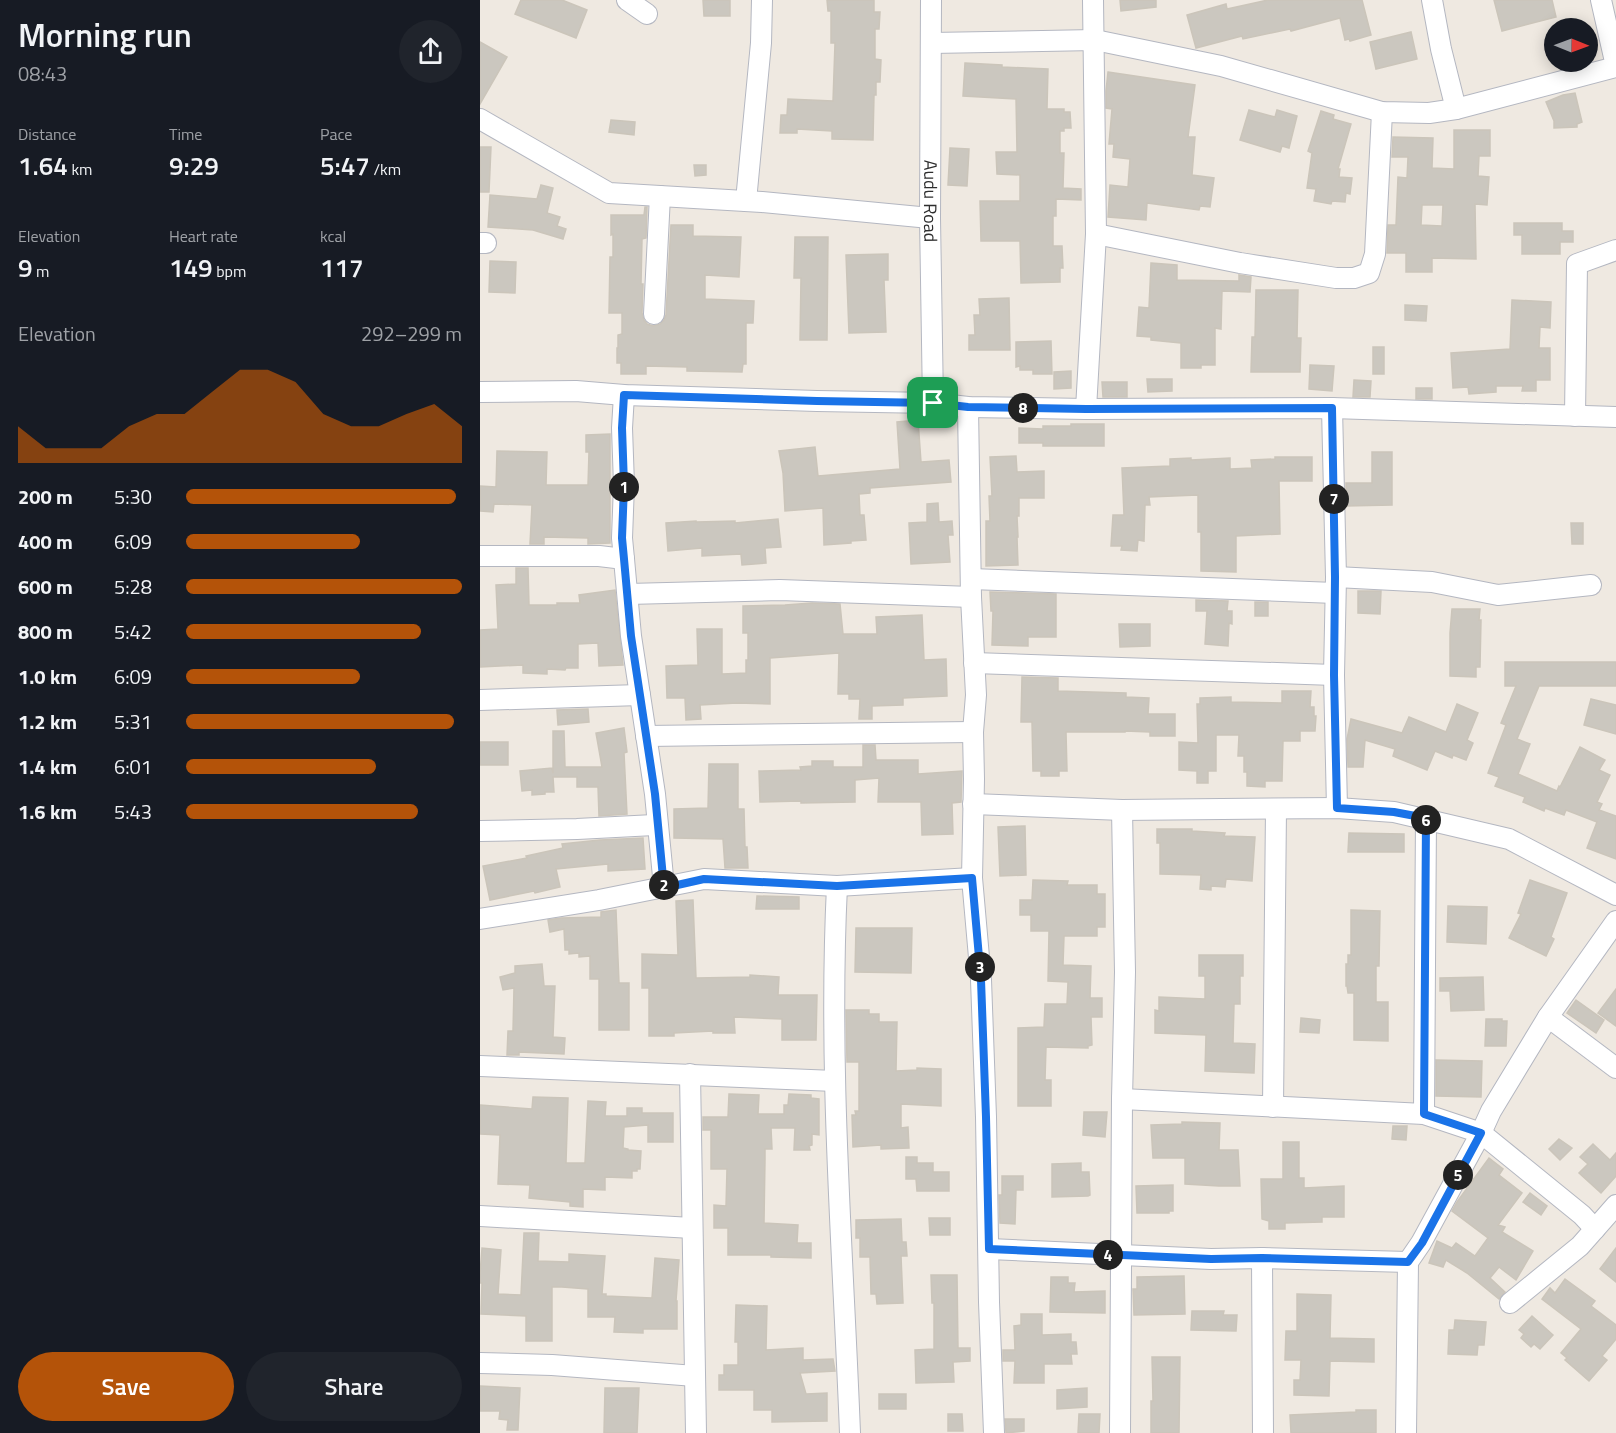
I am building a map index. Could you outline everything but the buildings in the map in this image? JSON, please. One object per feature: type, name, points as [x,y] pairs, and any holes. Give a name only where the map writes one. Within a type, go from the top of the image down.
[{"type":"street","points":[[627,0],[647,14]]},
{"type":"street","points":[[746,201],[761,43],[762,0]]},
{"type":"street","name":"Audu Road","points":[[931,0],[930,218],[933,403]]},
{"type":"street","points":[[1086,409],[1096,234],[1094,0]]},
{"type":"street","points":[[1432,0],[1456,109]]},
{"type":"street","points":[[931,43],[1095,40],[1221,66],[1382,112],[1429,113],[1456,109],[1616,67],[1601,0]]},
{"type":"street","points":[[1096,234],[1240,263],[1336,278],[1354,278],[1369,273],[1375,254],[1382,112]]},
{"type":"street","points":[[480,119],[609,194],[746,201],[930,218]]},
{"type":"street","points":[[654,314],[660,196]]},
{"type":"street","points":[[1575,416],[1577,264],[1616,250]]},
{"type":"street","points":[[480,392],[576,391],[624,395],[933,403],[968,407],[1332,408],[1616,417]]},
{"type":"street","points":[[624,395],[622,538],[631,636],[655,794],[664,888]]},
{"type":"street","points":[[968,407],[971,588],[976,695],[973,732],[972,878],[981,980],[994,1433]]},
{"type":"street","points":[[1332,408],[1337,808]]},
{"type":"street","points":[[480,556],[598,556],[624,559]]},
{"type":"street","points":[[628,594],[1432,582],[1498,595],[1591,585]]},
{"type":"street","points":[[974,663],[1334,675]]},
{"type":"street","points":[[480,700],[640,695]]},
{"type":"street","points":[[646,736],[973,732]]},
{"type":"street","points":[[973,804],[1122,810],[1337,808],[1394,812],[1509,839],[1616,895]]},
{"type":"street","points":[[1273,1107],[1276,809]]},
{"type":"street","points":[[1120,1433],[1125,972],[1122,810]]},
{"type":"street","points":[[1424,1114],[1426,818]]},
{"type":"street","points":[[480,831],[654,825]]},
{"type":"street","points":[[480,919],[599,900],[704,879],[837,886],[972,878]]},
{"type":"street","points":[[837,886],[833,953],[835,1081],[850,1433]]},
{"type":"street","points":[[1406,1433],[1408,1262],[1422,1243],[1491,1111],[1548,1017],[1616,921]]},
{"type":"street","points":[[1548,1017],[1616,1068]]},
{"type":"street","points":[[480,1066],[835,1081]]},
{"type":"street","points":[[690,1074],[696,1433]]},
{"type":"street","points":[[1122,1100],[1424,1114],[1481,1133],[1582,1215],[1595,1229]]},
{"type":"street","points":[[1510,1303],[1580,1246],[1616,1205]]},
{"type":"street","points":[[480,1216],[692,1228]]},
{"type":"street","points":[[989,1249],[1211,1259],[1408,1262]]},
{"type":"street","points":[[1262,1258],[1263,1433]]},
{"type":"street","points":[[480,1363],[552,1365],[695,1376]]},
{"type":"route","points":[[624,395],[933,403],[968,407],[1086,409],[1332,408],[1337,808],[1394,812],[1426,818],[1424,1114],[1481,1133],[1422,1243],[1408,1262],[1211,1259],[989,1249],[981,980],[972,878],[837,886],[704,879],[664,888],[655,794],[631,636],[622,538],[624,395]]}]
